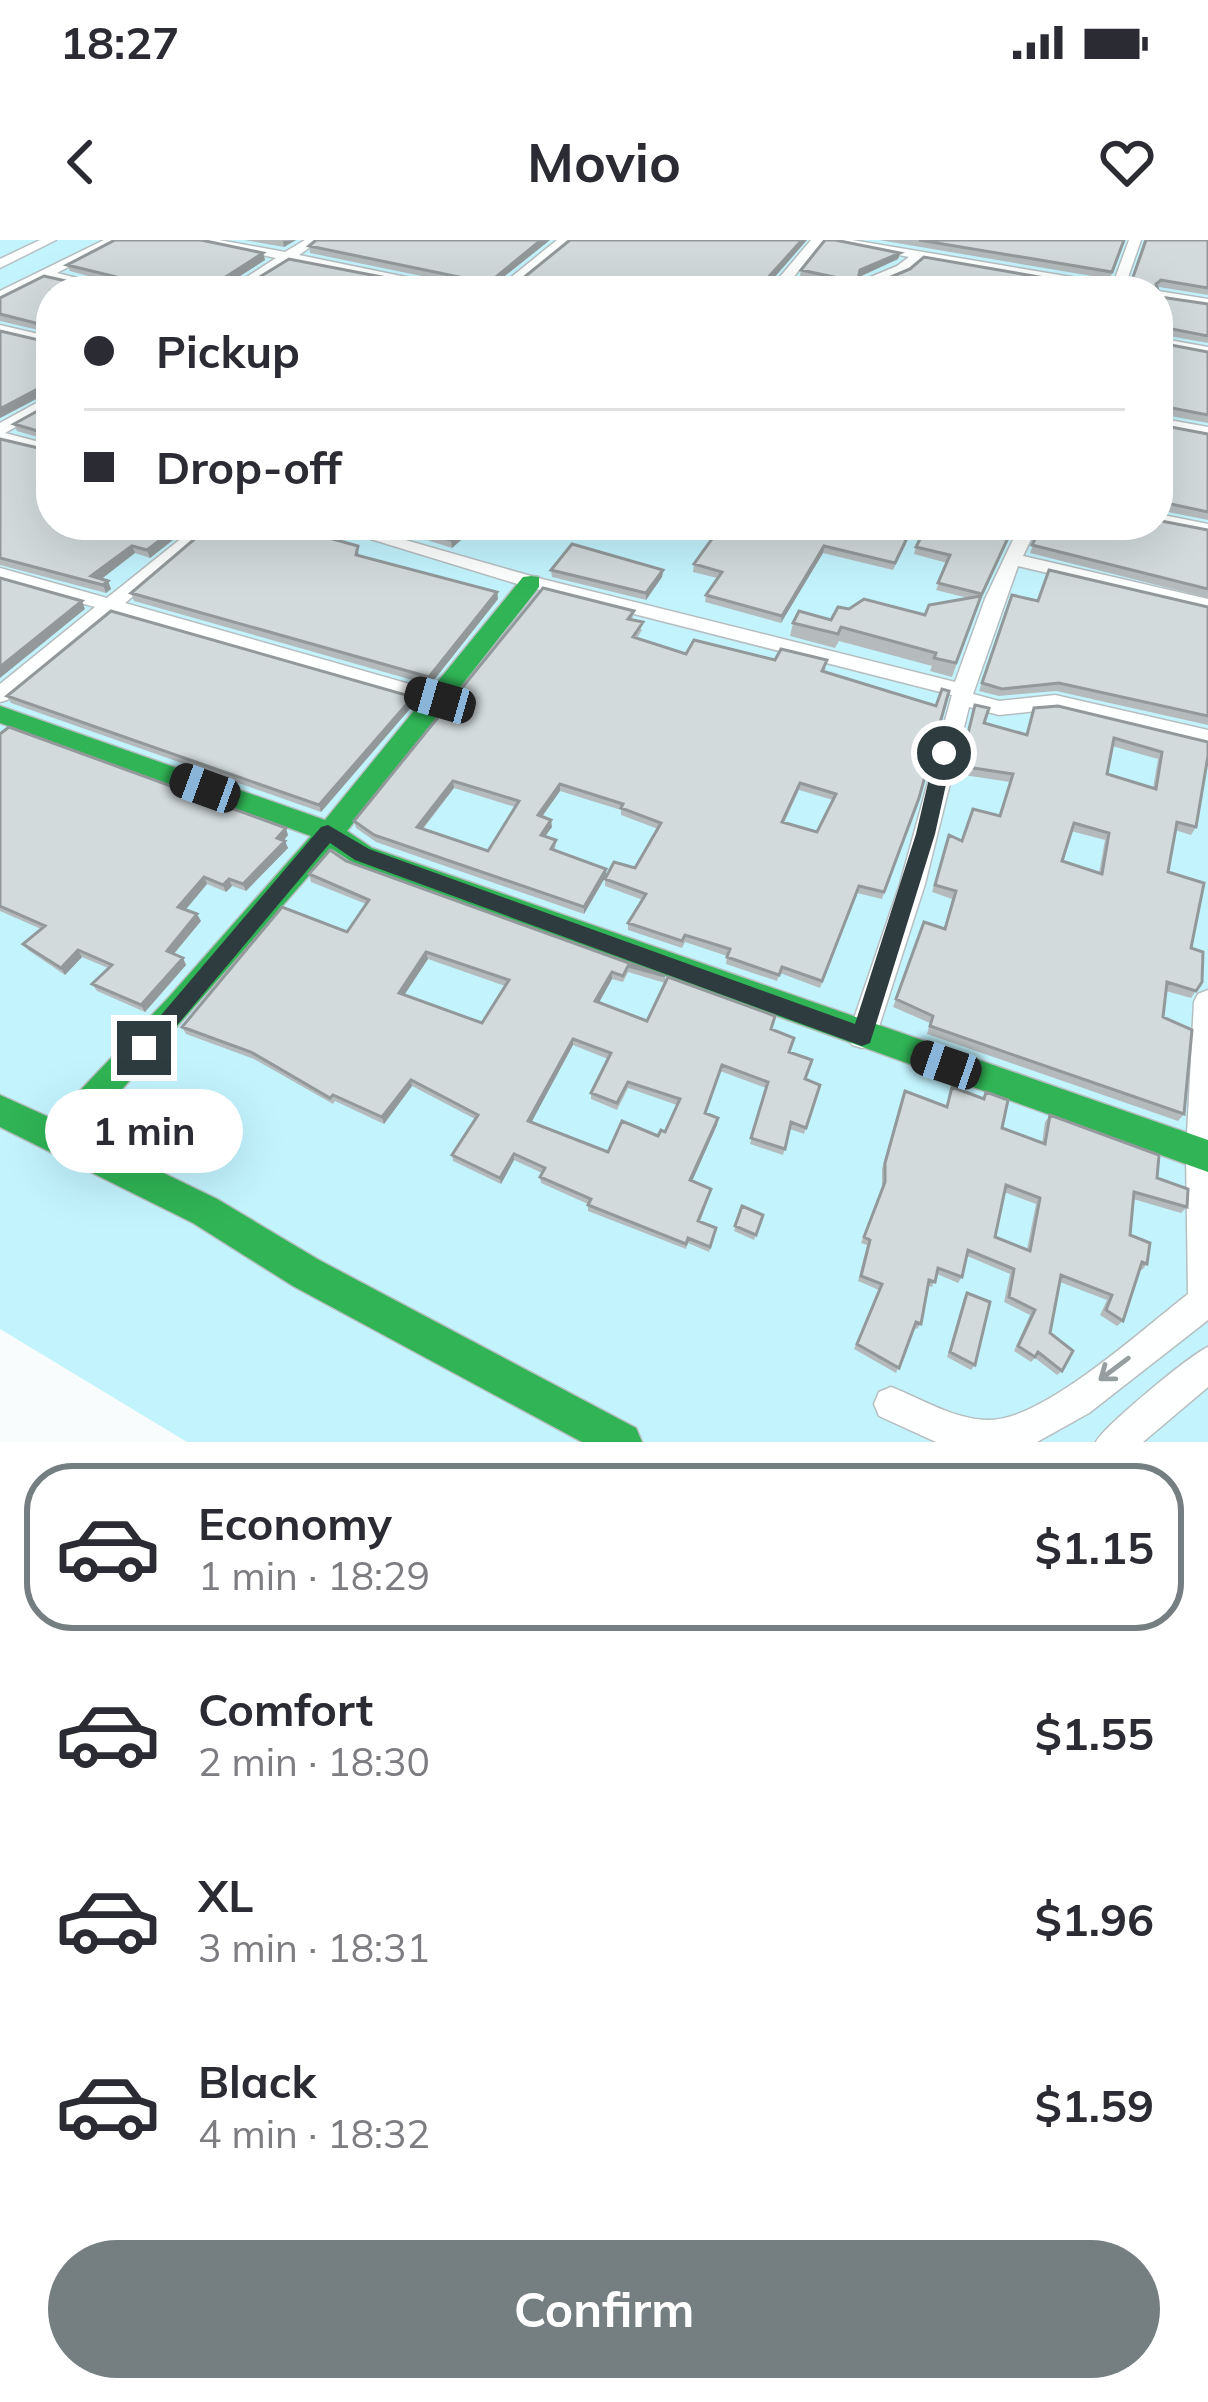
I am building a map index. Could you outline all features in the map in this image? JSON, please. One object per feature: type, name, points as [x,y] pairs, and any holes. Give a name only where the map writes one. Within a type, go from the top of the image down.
[{"type":"street","points":[[0,264],[50,240]]},
{"type":"street","points":[[0,287],[104,240]]},
{"type":"street","points":[[40,276],[114,240]]},
{"type":"street","points":[[200,240],[390,276]]},
{"type":"street","points":[[256,276],[314,240]]},
{"type":"street","points":[[541,240],[562,242]]},
{"type":"street","points":[[787,276],[818,240]]},
{"type":"street","points":[[830,240],[1041,276]]},
{"type":"street","points":[[1126,276],[1135,240]]},
{"type":"street","points":[[520,276],[562,242]]},
{"type":"street","points":[[885,276],[919,255]]},
{"type":"street","points":[[44,274],[53,276]]},
{"type":"street","points":[[0,296],[36,278]]},
{"type":"street","points":[[1173,298],[1208,303]]},
{"type":"street","points":[[0,329],[36,337]]},
{"type":"street","points":[[1173,345],[1208,351]]},
{"type":"street","points":[[0,433],[36,410]]},
{"type":"street","points":[[1173,426],[1208,432]]},
{"type":"street","points":[[0,433],[36,445]]},
{"type":"street","points":[[1173,521],[1208,529]]},
{"type":"street","points":[[0,695],[191,540]]},
{"type":"street","points":[[386,540],[963,694],[1000,708],[1055,703],[1208,738]]},
{"type":"street","points":[[862,1036],[926,834],[963,694],[1021,540]]},
{"type":"street","points":[[1011,559],[1208,605]]},
{"type":"street","points":[[0,574],[440,700]]},
{"type":"street","points":[[55,1140],[144,1048],[440,700],[531,582]]},
{"type":"street","points":[[0,714],[328,832],[362,855],[1204,1154]]},
{"type":"street","points":[[892,1404],[946,1428],[995,1438],[1040,1425],[1207,1300],[1208,1002]]},
{"type":"street","points":[[0,1110],[205,1211],[305,1273],[622,1442]]},
{"type":"street","points":[[1114,1442],[1165,1405],[1208,1364]]},
{"type":"shaded area","points":[[0,240],[1208,240],[1208,1442],[187,1442],[0,1329]]},
{"type":"building","points":[[115,240],[201,240],[263,253],[227,276],[112,276],[67,265]]},
{"type":"building","points":[[316,240],[541,240],[497,276],[455,276],[309,246]]},
{"type":"building","points":[[570,240],[802,240],[770,276],[526,276]]},
{"type":"building","points":[[825,240],[900,253],[860,270],[859,276],[829,276],[801,270]]},
{"type":"building","points":[[919,240],[1124,240],[1112,272]]},
{"type":"building","points":[[1146,240],[1208,240],[1208,288],[1173,282],[1173,276],[1133,276]]},
{"type":"building","points":[[924,257],[1034,276],[893,276]]},
{"type":"building","points":[[289,259],[377,276],[261,276]]},
{"type":"building","points":[[36,280],[36,323],[0,314],[0,298]]},
{"type":"building","points":[[1173,299],[1208,304],[1208,336],[1173,329]]},
{"type":"building","points":[[0,331],[36,339],[36,390],[0,409]]},
{"type":"building","points":[[1173,345],[1208,352],[1208,415],[1173,408]]},
{"type":"building","points":[[36,412],[36,431],[14,424]]},
{"type":"building","points":[[1173,427],[1208,434],[1208,512],[1173,504]]},
{"type":"building","points":[[0,439],[36,447],[36,540],[160,540],[147,550],[132,546],[91,576],[108,581],[103,585],[0,558]]},
{"type":"building","points":[[1173,523],[1208,530],[1208,589],[1032,545],[1034,540],[1173,540]]},
{"type":"building","points":[[193,540],[336,540],[358,546],[356,555],[497,592],[429,677],[131,593]]},
{"type":"building","points":[[711,540],[906,540],[895,563],[824,546],[782,616],[706,595],[722,572],[694,564]]},
{"type":"building","points":[[920,540],[1007,540],[982,594],[938,583],[950,555],[916,547]]},
{"type":"building","points":[[572,544],[663,570],[646,593],[551,570]]},
{"type":"building","points":[[1049,570],[1208,607],[1208,716],[1059,683],[1002,689],[982,683],[1012,595],[1038,601]]},
{"type":"building","points":[[0,578],[82,601],[0,667]]},
{"type":"building","points":[[543,588],[634,611],[628,619],[643,622],[633,637],[686,654],[694,640],[775,660],[781,649],[827,660],[822,671],[936,706],[942,689],[949,691],[919,798],[884,892],[859,886],[822,981],[782,967],[779,975],[727,957],[730,949],[685,935],[682,941],[628,923],[646,894],[605,879],[614,862],[635,868],[661,823],[621,808],[623,804],[560,784],[538,815],[551,820],[541,835],[556,840],[551,849],[606,869],[584,907],[374,835],[354,821]],"holes":[[[453,781],[519,801],[488,851],[417,827]],[[800,783],[836,794],[817,832],[782,822]]]},
{"type":"building","points":[[981,596],[956,663],[841,627],[838,634],[793,623],[799,611],[831,620],[838,607],[849,609],[864,599],[925,615],[929,605]]},
{"type":"building","points":[[111,611],[413,697],[319,805],[7,696]]},
{"type":"building","points":[[975,705],[989,708],[984,723],[1027,735],[1034,708],[1058,706],[1208,742],[1196,827],[1177,822],[1168,872],[1204,883],[1191,948],[1203,952],[1202,982],[1196,991],[1167,982],[1163,1017],[1192,1030],[1184,1114],[930,1026],[933,1016],[896,999],[924,922],[945,929],[956,891],[935,885],[949,835],[962,841],[973,809],[1000,816],[1013,774],[960,766]],"holes":[[[1114,738],[1162,752],[1156,789],[1107,774]],[[1074,823],[1109,833],[1102,874],[1062,861]]]},
{"type":"building","points":[[9,727],[286,828],[277,838],[285,841],[243,884],[229,879],[223,885],[204,877],[178,907],[197,914],[167,951],[183,958],[141,1005],[92,984],[112,965],[78,950],[61,968],[23,944],[45,926],[0,906],[0,734]]},
{"type":"building","points":[[330,850],[346,861],[665,976],[628,966],[623,976],[612,972],[595,1001],[647,1021],[668,977],[775,1016],[771,1029],[794,1038],[789,1052],[812,1060],[805,1079],[820,1085],[806,1128],[791,1122],[785,1149],[751,1138],[768,1082],[722,1065],[705,1113],[718,1118],[690,1180],[711,1189],[698,1221],[716,1228],[710,1247],[688,1238],[686,1244],[588,1205],[591,1199],[540,1177],[545,1168],[514,1154],[500,1178],[452,1155],[478,1115],[411,1080],[382,1117],[333,1095],[330,1098],[251,1052],[182,1027],[282,907],[347,932],[369,900],[309,874]],"holes":[[[426,952],[509,980],[482,1023],[399,993]],[[573,1039],[611,1053],[591,1093],[617,1103],[628,1082],[680,1099],[665,1132],[661,1130],[658,1136],[622,1121],[608,1152],[528,1121]]]},
{"type":"building","points":[[952,1087],[984,1099],[986,1092],[1008,1100],[1002,1128],[1045,1144],[1050,1115],[1159,1155],[1157,1178],[1188,1189],[1187,1207],[1134,1192],[1130,1235],[1150,1243],[1147,1264],[1142,1262],[1123,1321],[1106,1310],[1112,1295],[1061,1275],[1050,1333],[1073,1351],[1062,1371],[1038,1352],[1035,1357],[1018,1346],[1035,1310],[1009,1297],[1014,1269],[968,1250],[962,1277],[938,1268],[935,1282],[929,1280],[921,1324],[916,1322],[899,1368],[857,1344],[882,1284],[861,1276],[870,1240],[864,1237],[885,1182],[885,1163],[905,1091],[947,1107]],"holes":[[[1006,1185],[1040,1198],[1030,1251],[995,1237]]]},
{"type":"building","points":[[742,1206],[763,1215],[756,1235],[735,1226]]},
{"type":"building","points":[[967,1293],[990,1302],[975,1365],[950,1352]]},
{"type":"traffic: fast","points":[[55,1140],[301,868],[531,582]]},
{"type":"traffic: fast","points":[[0,714],[328,832],[362,855],[1208,1156]]},
{"type":"traffic: fast","points":[[0,1110],[205,1211],[306,1273],[622,1442]]},
{"type":"route","points":[[144,1048],[328,832],[362,855],[862,1036],[926,834],[944,753]]}]
